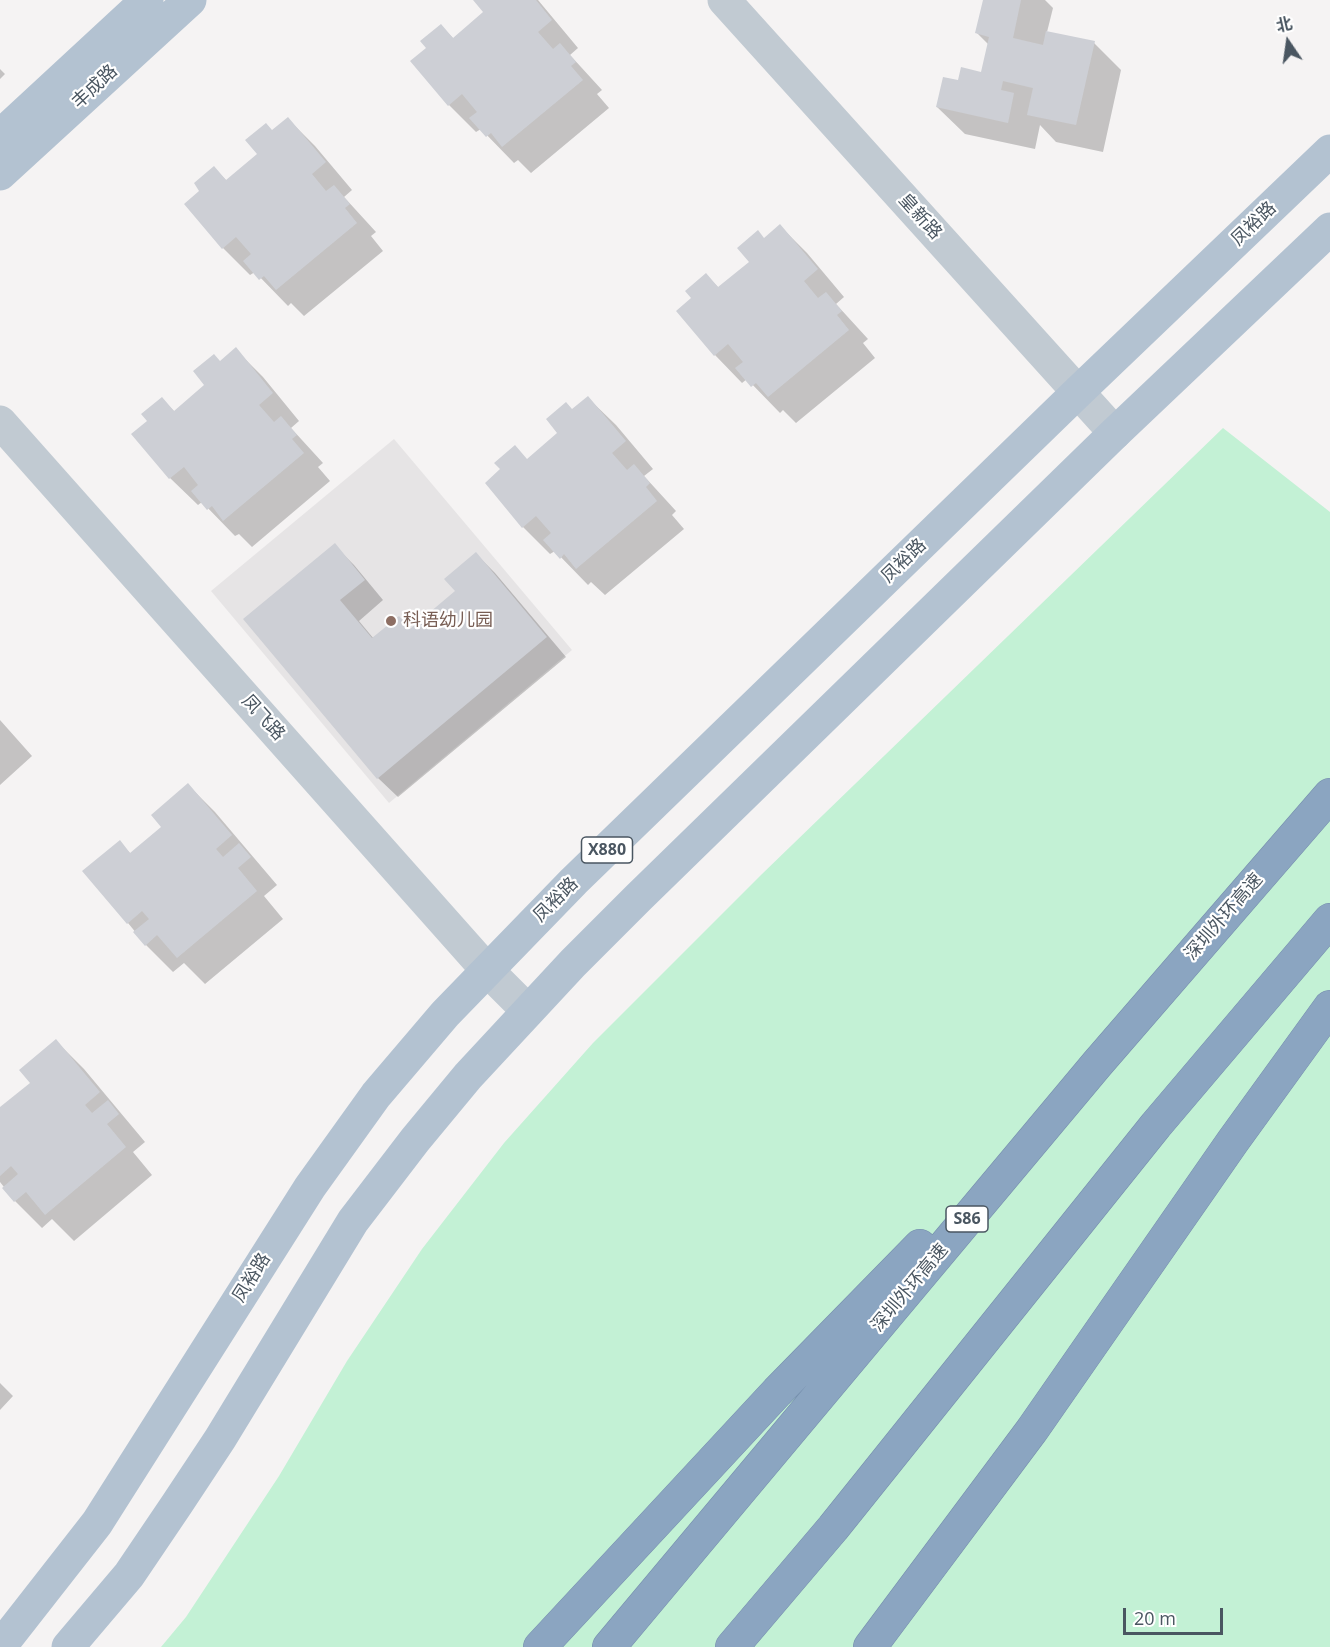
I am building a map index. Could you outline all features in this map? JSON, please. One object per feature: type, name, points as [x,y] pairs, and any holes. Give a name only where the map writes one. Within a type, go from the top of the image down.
[{"type":"highway","name":"深圳外环高速","points":[[609,1647],[1097,1064],[1330,795]]},
{"type":"highway","points":[[732,1647],[833,1528],[1156,1125],[1330,920]]},
{"type":"highway","points":[[870,1647],[1032,1430],[1233,1141],[1330,1007]]},
{"type":"highway","points":[[540,1647],[777,1392],[1097,1064]]},
{"type":"main road","name":"丰成路","points":[[0,136],[147,0]]},
{"type":"main road","name":"丰成路","points":[[0,174],[190,0]]},
{"type":"main road","name":"凤裕路","points":[[0,1647],[97,1523],[310,1187],[376,1095],[445,1014],[574,881],[1330,151]]},
{"type":"main road","points":[[68,1647],[129,1575],[171,1513],[220,1439],[353,1221],[468,1076],[630,906],[1115,434],[1330,229]]},
{"type":"street","name":"皇新路","points":[[724,0],[1115,434]]},
{"type":"street","name":"凤飞路","points":[[0,422],[487,970],[528,1011]]},
{"type":"shaded area","name":"科语幼儿园","points":[[394,439],[572,650],[389,803],[211,591]]},
{"type":"green space","points":[[1223,428],[1330,512],[1330,1647],[161,1647],[186,1617],[279,1476],[347,1361],[422,1249],[504,1143],[593,1043],[762,874]]},
{"type":"building","points":[[473,0],[536,0],[552,20],[538,32],[553,49],[560,43],[576,62],[571,66],[583,80],[502,147],[491,133],[486,137],[469,118],[477,112],[462,94],[448,106],[410,61],[426,48],[420,41],[441,24],[453,38],[483,12]]},
{"type":"building","points":[[983,0],[1021,0],[1013,38],[1043,45],[1046,31],[1095,41],[1076,125],[1027,115],[1033,88],[1003,81],[1001,90],[1014,93],[1008,123],[936,107],[943,77],[958,80],[961,67],[981,72],[989,37],[975,33]]},
{"type":"building","points":[[288,117],[326,162],[312,174],[326,191],[334,185],[350,204],[345,208],[357,223],[276,290],[264,276],[259,280],[243,261],[251,254],[236,237],[222,249],[184,204],[199,191],[194,183],[214,166],[226,180],[257,154],[245,140],[266,123],[272,130]]},
{"type":"building","points":[[780,224],[818,269],[804,281],[818,298],[826,292],[842,311],[837,315],[849,330],[768,397],[756,383],[751,387],[735,368],[743,362],[728,344],[714,356],[676,311],[691,298],[685,291],[706,273],[718,287],[749,262],[737,248],[758,230],[764,238]]},
{"type":"building","points":[[236,347],[273,393],[259,405],[274,422],[281,416],[297,435],[292,439],[304,453],[223,521],[212,506],[207,510],[191,491],[198,485],[184,467],[169,479],[131,434],[147,421],[141,414],[162,397],[174,411],[204,385],[193,371],[214,354],[220,361]]},
{"type":"building","points":[[588,396],[626,441],[612,453],[627,470],[634,464],[650,483],[646,487],[657,501],[576,569],[564,554],[560,559],[543,540],[551,533],[536,516],[522,528],[485,483],[500,469],[494,463],[515,445],[527,459],[557,433],[546,419],[566,402],[572,409]]},
{"type":"building","points":[[335,543],[365,580],[340,600],[372,638],[399,616],[410,629],[455,591],[444,579],[476,552],[547,637],[377,779],[243,619]]},
{"type":"building","points":[[188,783],[232,835],[216,849],[223,857],[239,843],[251,857],[238,868],[257,891],[177,958],[157,935],[145,946],[133,932],[149,919],[142,911],[127,924],[82,871],[120,840],[130,853],[161,827],[151,815]]},
{"type":"building","points":[[56,1039],[100,1092],[85,1105],[92,1113],[108,1100],[119,1114],[107,1124],[126,1147],[45,1215],[26,1192],[14,1202],[2,1188],[18,1174],[11,1166],[0,1176],[0,1107],[30,1083],[19,1070]]},
{"type":"place","name":"科语幼儿园","points":[[391,621]]}]
